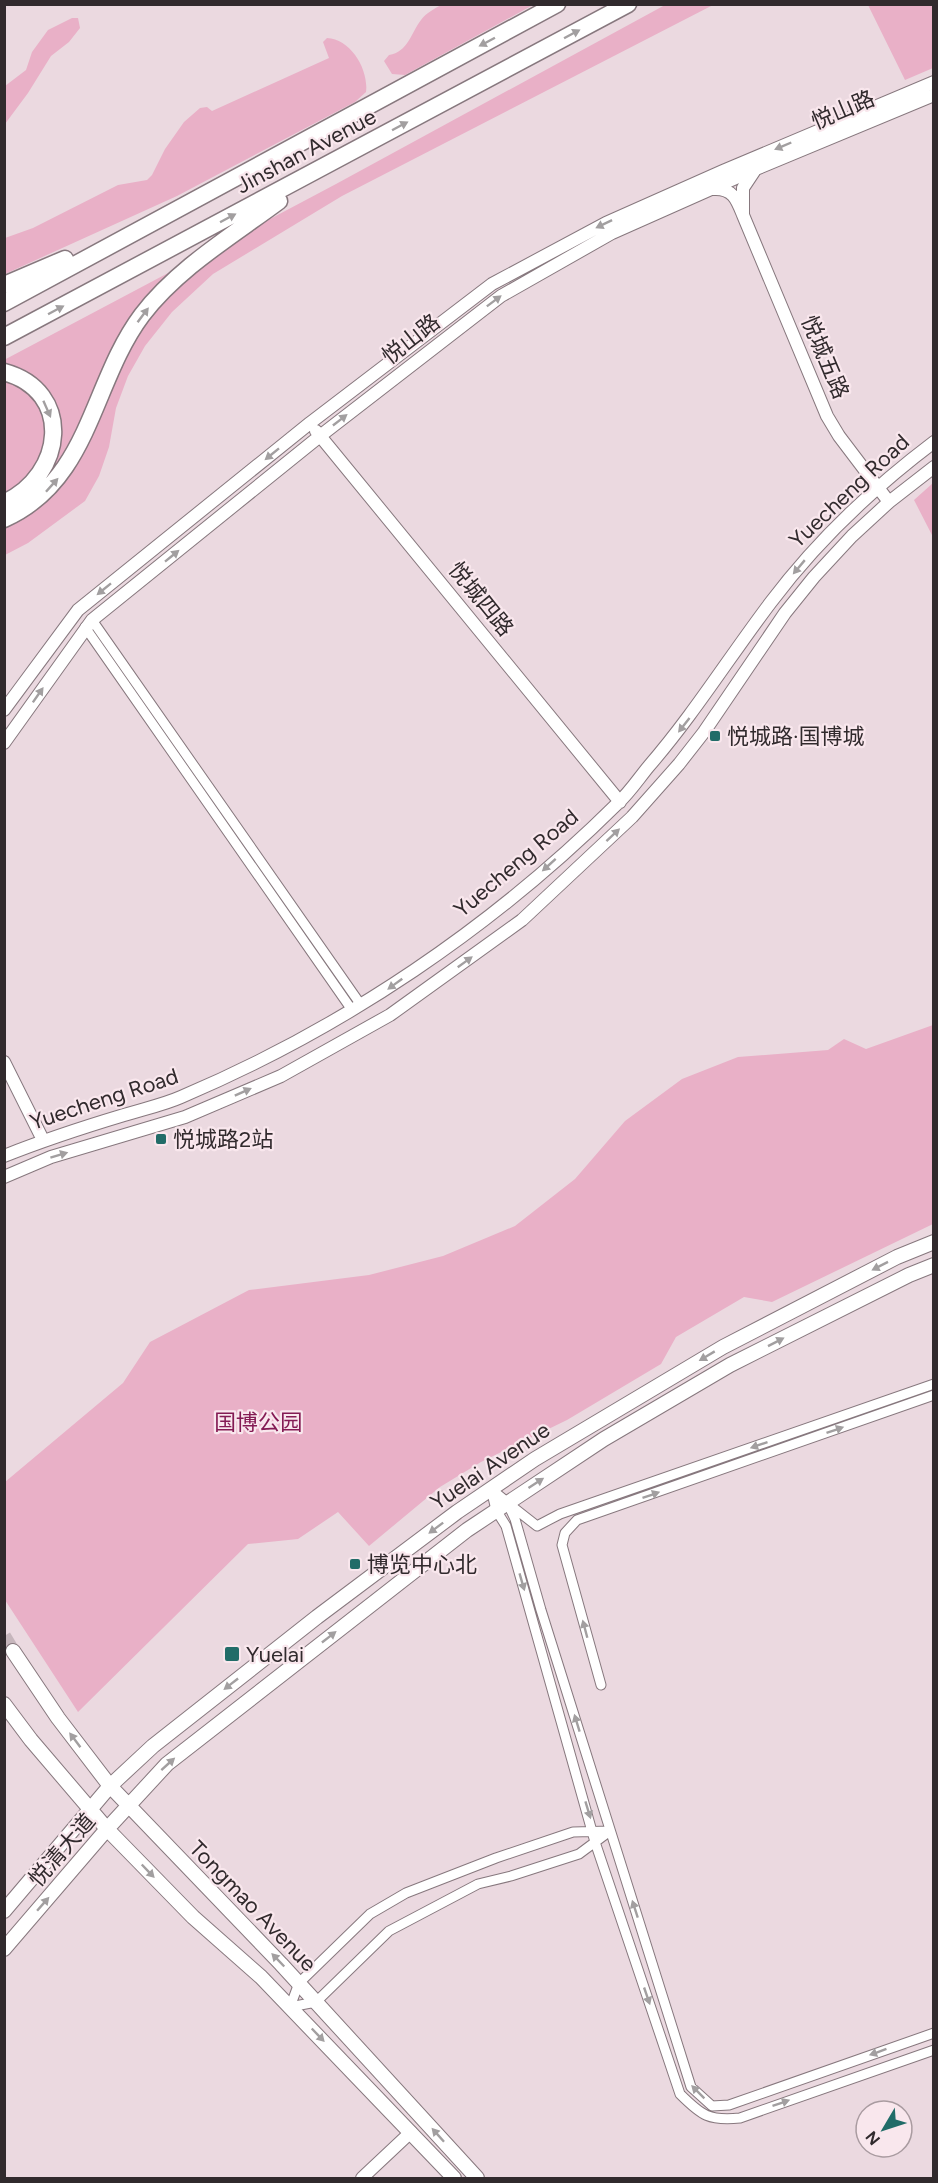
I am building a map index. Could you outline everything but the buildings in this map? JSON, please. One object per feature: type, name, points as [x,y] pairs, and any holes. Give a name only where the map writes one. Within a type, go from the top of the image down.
[{"type":"highway","name":"Jinshan Avenue","points":[[4,303],[557,4]]},
{"type":"highway","name":"Jinshan Avenue","points":[[4,337],[628,4]]},
{"type":"highway","points":[[4,519],[35,502],[48,490],[70,461],[87,429],[119,351],[154,301],[202,257],[322,168]]},
{"type":"highway","points":[[4,285],[160,218]]},
{"type":"highway","points":[[4,372],[24,381],[36,390],[50,413],[53,426],[52,453],[47,464],[26,490],[4,503]]},
{"type":"main road","name":"悦山路","points":[[4,710],[78,610],[310,423],[492,284],[606,223],[933,82]]},
{"type":"main road","name":"悦山路","points":[[4,743],[88,624],[320,436],[501,296],[612,233],[756,169],[933,95]]},
{"type":"main road","points":[[743,215],[743,188],[756,169]]},
{"type":"main road","name":"悦城五路","points":[[710,190],[720,189],[731,192],[743,215],[827,416],[838,436],[889,502]]},
{"type":"main road","name":"悦城四路","points":[[310,423],[620,802]]},
{"type":"main road","name":"Yuecheng Road","points":[[4,1156],[43,1140],[179,1098],[270,1056],[379,995],[510,900],[620,802],[688,720],[789,579],[839,523],[877,487],[933,442]]},
{"type":"main road","name":"Yuecheng Road","points":[[4,1177],[51,1157],[185,1117],[281,1076],[390,1016],[522,920],[632,817],[679,764],[704,732],[799,595],[852,536],[889,502],[933,467]]},
{"type":"main road","points":[[4,1062],[43,1140]]},
{"type":"main road","name":"Yuelai Avenue","points":[[110,1786],[153,1746],[317,1617],[491,1488],[723,1347],[897,1257],[933,1242]]},
{"type":"main road","name":"Yuelai Avenue","points":[[127,1806],[167,1764],[467,1530],[502,1506],[604,1439],[730,1365],[933,1264]]},
{"type":"main road","name":"Tongmao Avenue","points":[[13,1651],[58,1718],[127,1806],[299,1983],[477,2178]]},
{"type":"main road","name":"Tongmao Avenue","points":[[4,1704],[31,1740],[107,1829],[192,1917],[261,1977],[454,2178]]},
{"type":"main road","name":"悦清大道","points":[[4,1911],[110,1786]]},
{"type":"main road","name":"悦清大道","points":[[4,1949],[127,1806]]},
{"type":"main road","points":[[362,2178],[411,2132]]},
{"type":"street","points":[[88,624],[356,1008]]},
{"type":"street","points":[[502,1506],[537,1526],[560,1514],[933,1384]]},
{"type":"street","points":[[601,1685],[562,1545],[565,1533],[577,1520],[933,1395]]},
{"type":"street","points":[[491,1488],[502,1506],[516,1519],[544,1621],[691,2087],[712,2106],[729,2105],[933,2033]]},
{"type":"street","points":[[502,1506],[595,1842],[680,2094],[697,2110],[718,2120],[740,2118],[933,2050]]},
{"type":"street","points":[[290,2007],[299,1983],[370,1914],[406,1893],[496,1858],[573,1832],[610,1831]]},
{"type":"street","points":[[290,2007],[316,2002],[389,1931],[478,1884],[579,1854],[610,1831]]},
{"type":"green space","points":[[441,5],[533,5],[405,75],[392,74],[384,61],[389,55],[401,50],[423,18]]},
{"type":"green space","points":[[665,5],[713,5],[342,196],[213,274],[172,312],[145,346],[128,376],[116,408],[109,447],[99,476],[85,501],[28,543],[5,555],[4,360],[336,184]]},
{"type":"green space","points":[[868,5],[933,5],[933,68],[905,80]]},
{"type":"green space","points":[[72,18],[78,18],[80,28],[69,42],[51,56],[5,124],[5,86],[26,70],[32,52],[48,30]]},
{"type":"green space","points":[[327,38],[344,44],[351,50],[365,74],[366,92],[355,102],[177,196],[5,274],[5,238],[33,228],[118,185],[147,180],[184,122],[200,108],[207,107],[212,111],[329,58],[323,42]]},
{"type":"green space","points":[[933,483],[933,537],[914,500]]},
{"type":"green space","name":"国博公园","points":[[933,1025],[933,1224],[772,1302],[744,1297],[676,1337],[661,1364],[567,1420],[481,1462],[440,1487],[369,1546],[338,1512],[298,1539],[248,1544],[78,1712],[5,1600],[5,1482],[123,1383],[150,1342],[249,1290],[369,1275],[443,1256],[515,1226],[575,1179],[625,1121],[682,1079],[738,1057],[828,1050],[844,1039],[866,1049]]},
{"type":"tunnel","points":[[4,1636],[13,1651]]},
{"type":"place","name":"悦城路·国博城","points":[[715,736]]},
{"type":"place","name":"悦城路2站","points":[[161,1139]]},
{"type":"place","name":"博览中心北","points":[[355,1564]]},
{"type":"place","name":"Yuelai","points":[[232,1654]]}]
